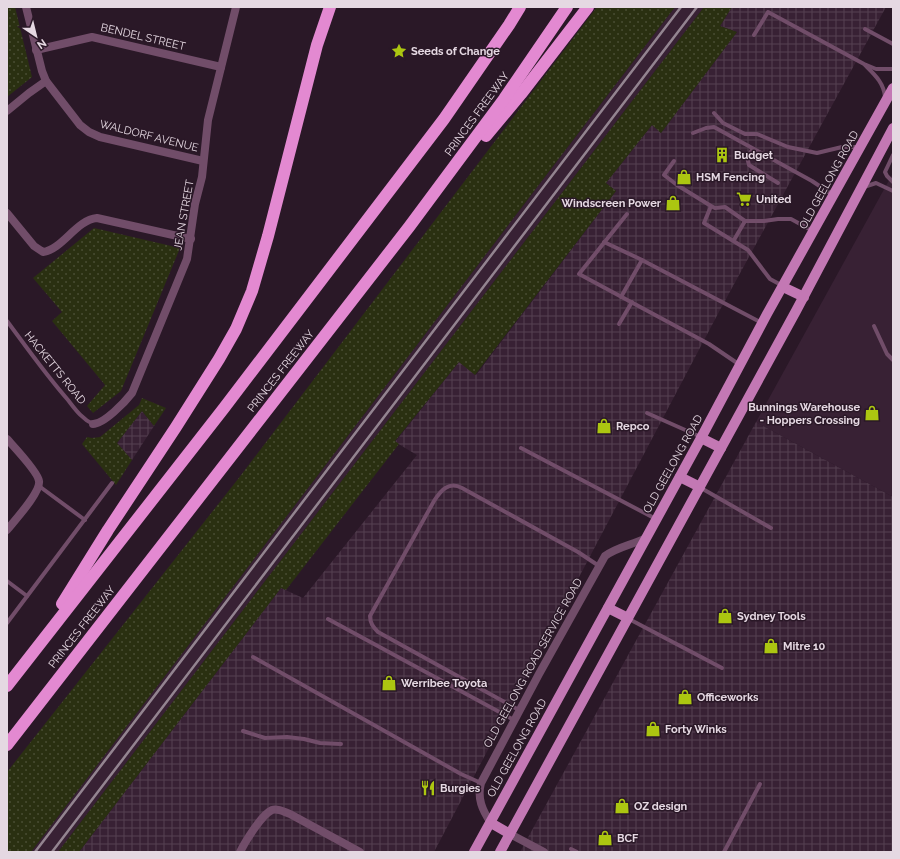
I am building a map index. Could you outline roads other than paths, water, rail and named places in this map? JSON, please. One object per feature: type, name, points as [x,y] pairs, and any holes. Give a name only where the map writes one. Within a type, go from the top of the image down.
[{"type":"highway","points":[[32,653],[108,530],[176,427],[236,330],[252,291],[268,236],[317,45],[330,7]]},
{"type":"highway","name":"PRINCES FREEWAY","points":[[7,686],[224,408],[440,125],[520,7]]},
{"type":"highway","name":"PRINCES FREEWAY","points":[[7,745],[409,227],[504,99],[567,7]]},
{"type":"highway","points":[[409,227],[521,94],[588,7]]},
{"type":"main road","name":"OLD GEELONG ROAD","points":[[474,852],[680,477],[762,324],[890,94]]},
{"type":"main road","points":[[500,852],[804,297],[893,128]]},
{"type":"main road","points":[[783,286],[804,297]]},
{"type":"main road","points":[[701,438],[721,448]]},
{"type":"main road","points":[[680,477],[700,487]]},
{"type":"main road","points":[[608,608],[628,618]]},
{"type":"main road","points":[[490,823],[510,834]]},
{"type":"street","name":"WALDORF AVENUE","points":[[26,7],[36,50],[46,81],[80,125],[89,132],[100,136],[203,161]]},
{"type":"street","name":"JEAN STREET","points":[[92,424],[100,422],[122,404],[132,393],[187,259],[195,204],[202,178],[208,120],[236,7]]},
{"type":"street","name":"BENDEL STREET","points":[[36,50],[92,37],[221,67]]},
{"type":"street","points":[[7,111],[46,81]]},
{"type":"street","points":[[7,213],[34,246],[43,252],[50,250],[92,218],[191,239]]},
{"type":"street","points":[[7,439],[37,474],[39,479],[39,486],[35,494],[7,530]]},
{"type":"street","name":"OLD GEELONG ROAD SERVICE ROAD","points":[[490,823],[481,805],[479,791],[481,783],[519,710],[605,556],[611,552],[646,538]]},
{"type":"street","points":[[240,852],[246,839],[266,814],[272,810],[280,810],[360,852]]},
{"type":"street","points":[[510,834],[544,852]]},
{"type":"lane","points":[[754,35],[768,12],[864,64],[876,69],[893,69]]},
{"type":"lane","points":[[865,29],[893,44]]},
{"type":"lane","points":[[864,64],[881,82],[885,91],[890,94]]},
{"type":"lane","points":[[714,113],[723,123],[745,134],[757,134],[788,147],[817,153],[842,147],[860,147]]},
{"type":"lane","points":[[693,133],[706,128],[714,127],[812,181],[834,196]]},
{"type":"lane","points":[[753,148],[747,157],[749,165],[778,183]]},
{"type":"lane","points":[[893,155],[885,172],[893,182]]},
{"type":"lane","points":[[674,161],[664,174],[677,185],[711,206],[715,208],[726,207],[745,220],[791,219],[814,232]]},
{"type":"lane","points":[[861,189],[876,183],[893,191]]},
{"type":"lane","points":[[711,206],[704,223],[734,240],[748,250],[770,279],[783,286]]},
{"type":"lane","points":[[627,214],[579,274],[709,344],[740,365]]},
{"type":"lane","points":[[734,240],[745,220]]},
{"type":"lane","points":[[604,242],[642,260],[762,324]]},
{"type":"lane","points":[[621,297],[642,260]]},
{"type":"lane","points":[[619,324],[632,302]]},
{"type":"lane","name":"HACKETTS ROAD","points":[[7,321],[48,377],[77,411],[92,424]]},
{"type":"lane","points":[[874,326],[887,354],[893,360]]},
{"type":"lane","points":[[647,413],[701,438]]},
{"type":"lane","points":[[521,448],[656,519]]},
{"type":"lane","points":[[7,623],[112,483]]},
{"type":"lane","points":[[519,710],[378,632],[370,621],[370,616],[434,501],[444,489],[451,485],[462,488],[578,552],[599,566]]},
{"type":"lane","points":[[39,486],[85,520]]},
{"type":"lane","points":[[700,487],[771,528]]},
{"type":"lane","points":[[7,581],[27,596]]},
{"type":"lane","points":[[628,618],[722,668]]},
{"type":"lane","points":[[328,619],[514,720]]},
{"type":"lane","points":[[253,657],[460,774],[481,783]]},
{"type":"lane","points":[[243,731],[264,738],[304,738],[320,743],[341,744]]},
{"type":"lane","points":[[724,852],[760,784]]},
{"type":"lane","points":[[571,849],[577,852]]},
{"type":"railway","points":[[35,852],[681,7]]},
{"type":"railway","points":[[52,852],[697,7]]},
{"type":"place","name":"Seeds of Change","points":[[399,51]]},
{"type":"place","name":"Budget","points":[[722,155]]},
{"type":"place","name":"HSM Fencing","points":[[684,177]]},
{"type":"place","name":"United","points":[[744,199]]},
{"type":"place","name":"Windscreen Power","points":[[673,203]]},
{"type":"place","name":"Bunnings Warehouse - Hoppers Crossing","points":[[872,413]]},
{"type":"place","name":"Repco","points":[[604,426]]},
{"type":"place","name":"Sydney Tools","points":[[725,616]]},
{"type":"place","name":"Mitre 10","points":[[771,646]]},
{"type":"place","name":"Werribee Toyota","points":[[389,683]]},
{"type":"place","name":"Officeworks","points":[[685,697]]},
{"type":"place","name":"Forty Winks","points":[[653,729]]},
{"type":"place","name":"Burgies","points":[[428,788]]},
{"type":"place","name":"OZ design","points":[[622,806]]},
{"type":"place","name":"BCF","points":[[605,838]]}]
